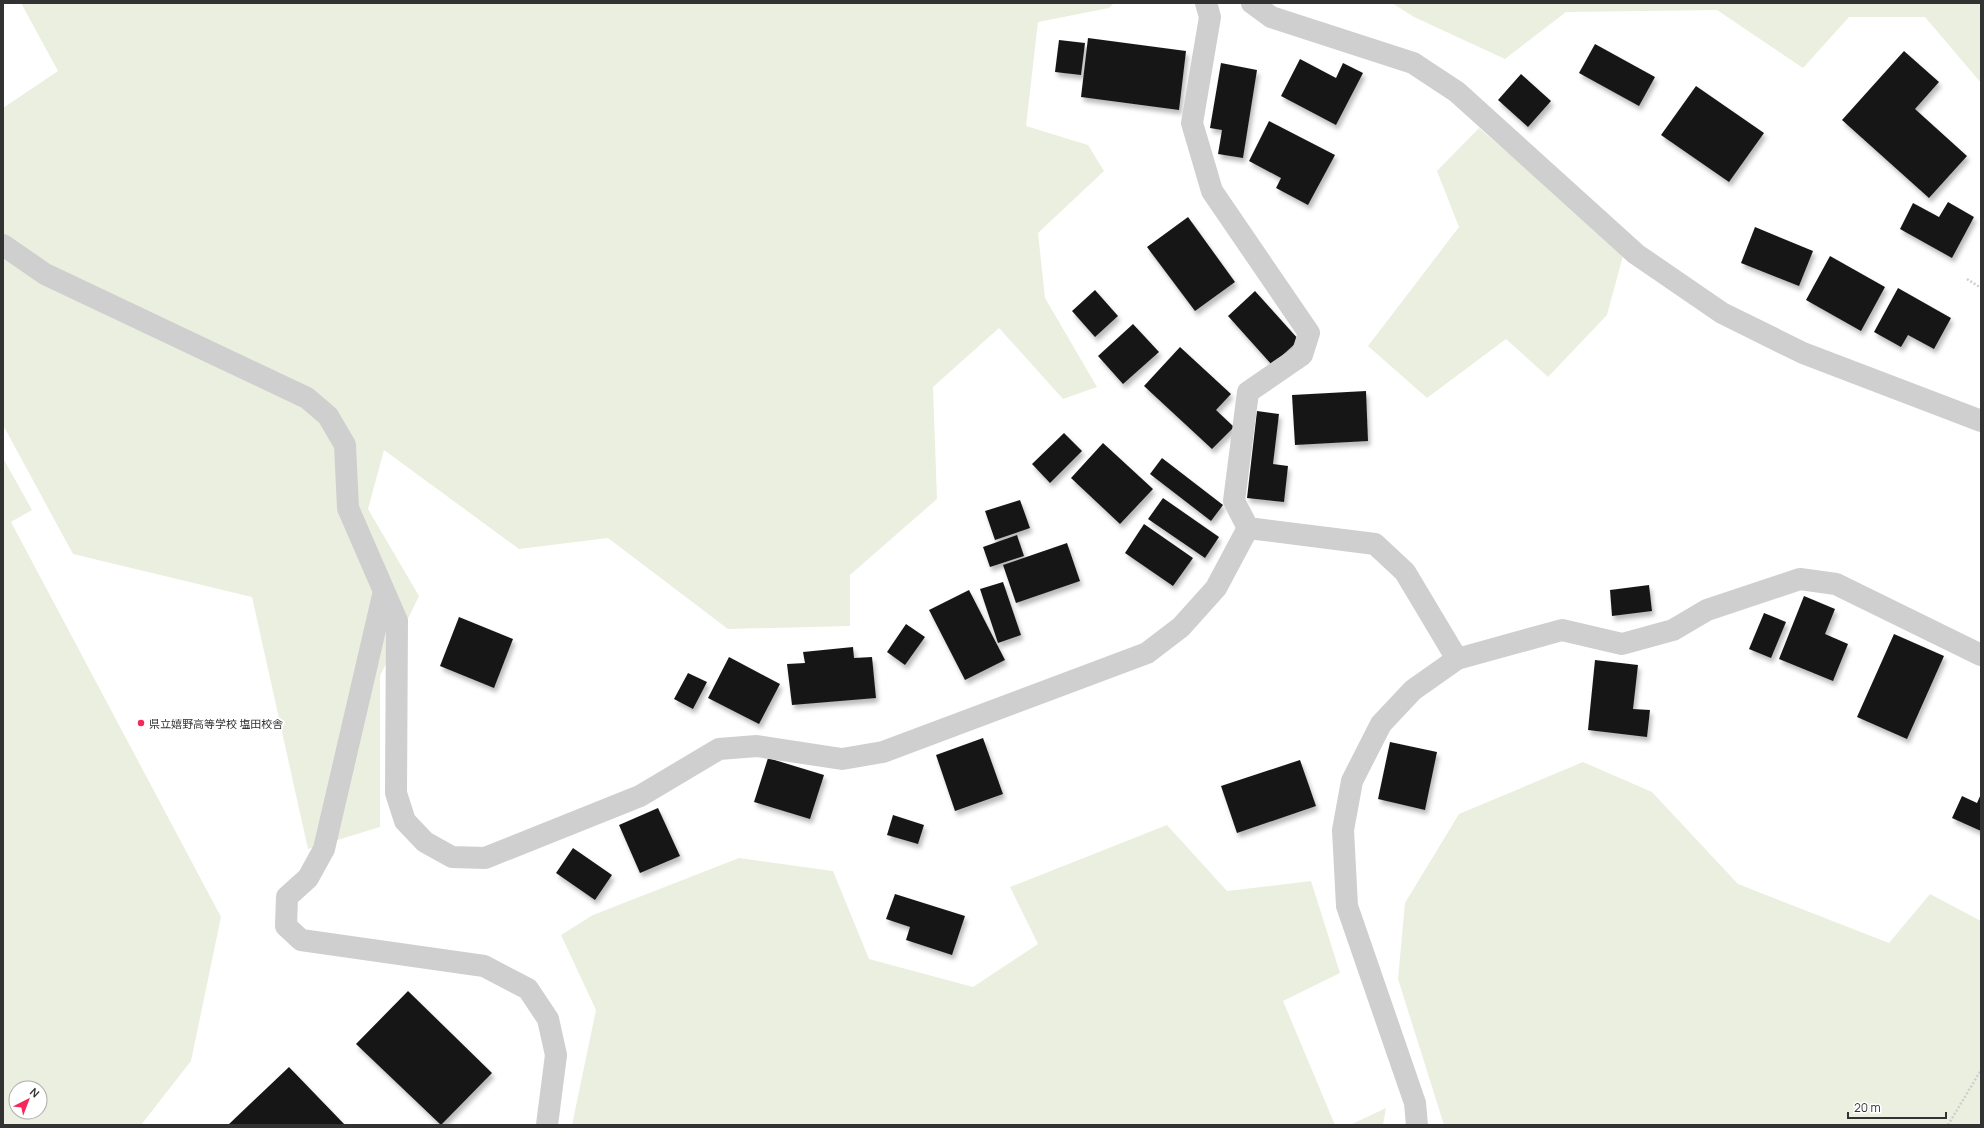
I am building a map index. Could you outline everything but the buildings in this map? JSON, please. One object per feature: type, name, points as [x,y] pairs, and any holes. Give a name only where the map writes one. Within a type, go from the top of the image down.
[{"type":"street","points":[[1206,3],[1210,16],[1192,123],[1212,190],[1309,333],[1302,355],[1248,392],[1234,501],[1248,528]]},
{"type":"street","points":[[1252,3],[1271,17],[1413,63],[1457,92],[1636,254],[1722,313],[1803,354],[1981,421]]},
{"type":"street","points":[[3,244],[46,274],[307,398],[328,416],[345,444],[348,508],[397,621],[396,793],[405,821],[425,842],[452,857],[486,858],[640,796],[719,750],[757,746],[842,759],[883,752],[1147,653],[1182,627],[1216,588],[1248,528]]},
{"type":"street","points":[[1248,528],[1376,544],[1405,572],[1457,659]]},
{"type":"street","points":[[1416,1125],[1415,1103],[1347,906],[1343,830],[1352,781],[1381,724],[1413,690],[1457,659],[1562,630],[1622,644],[1673,630],[1707,610],[1800,579],[1836,584],[1981,655]]},
{"type":"street","points":[[384,592],[324,849],[308,878],[287,897],[286,926],[301,940],[484,966],[528,989],[548,1019],[556,1055],[547,1125]]},
{"type":"path","points":[[1967,280],[1981,288]]},
{"type":"path","points":[[1948,1125],[1981,1070]]},
{"type":"green space","points":[[21,3],[1114,3],[1109,8],[1038,22],[1026,126],[1088,145],[1104,171],[1038,233],[1045,298],[1097,387],[1063,399],[999,328],[933,387],[937,499],[850,575],[850,626],[728,629],[608,538],[519,549],[384,450],[368,509],[419,596],[380,676],[380,827],[308,849],[252,597],[73,554],[3,425],[3,108],[58,71]]},
{"type":"green space","points":[[1392,3],[1981,3],[1981,83],[1925,17],[1849,17],[1803,68],[1717,10],[1566,12],[1505,59],[1414,17]]},
{"type":"green space","points":[[1479,128],[1624,252],[1607,315],[1548,377],[1506,339],[1427,398],[1368,346],[1459,227],[1437,171]]},
{"type":"green space","points":[[3,458],[32,510],[11,522],[221,917],[191,1061],[141,1125],[3,1125]]},
{"type":"green space","points":[[1583,762],[1652,792],[1738,884],[1889,943],[1930,894],[1981,921],[1981,1125],[1444,1125],[1398,979],[1405,903],[1459,814]]},
{"type":"green space","points":[[1167,825],[1227,891],[1311,881],[1340,973],[1283,1001],[1335,1125],[572,1125],[596,1010],[561,935],[593,915],[739,858],[833,871],[869,959],[973,987],[1038,944],[1010,887]]},
{"type":"green space","points":[[1386,1108],[1383,1125],[1350,1125]]},
{"type":"place","name":"県立嬉野高等学校 塩田校舎","points":[[141,723]]}]
